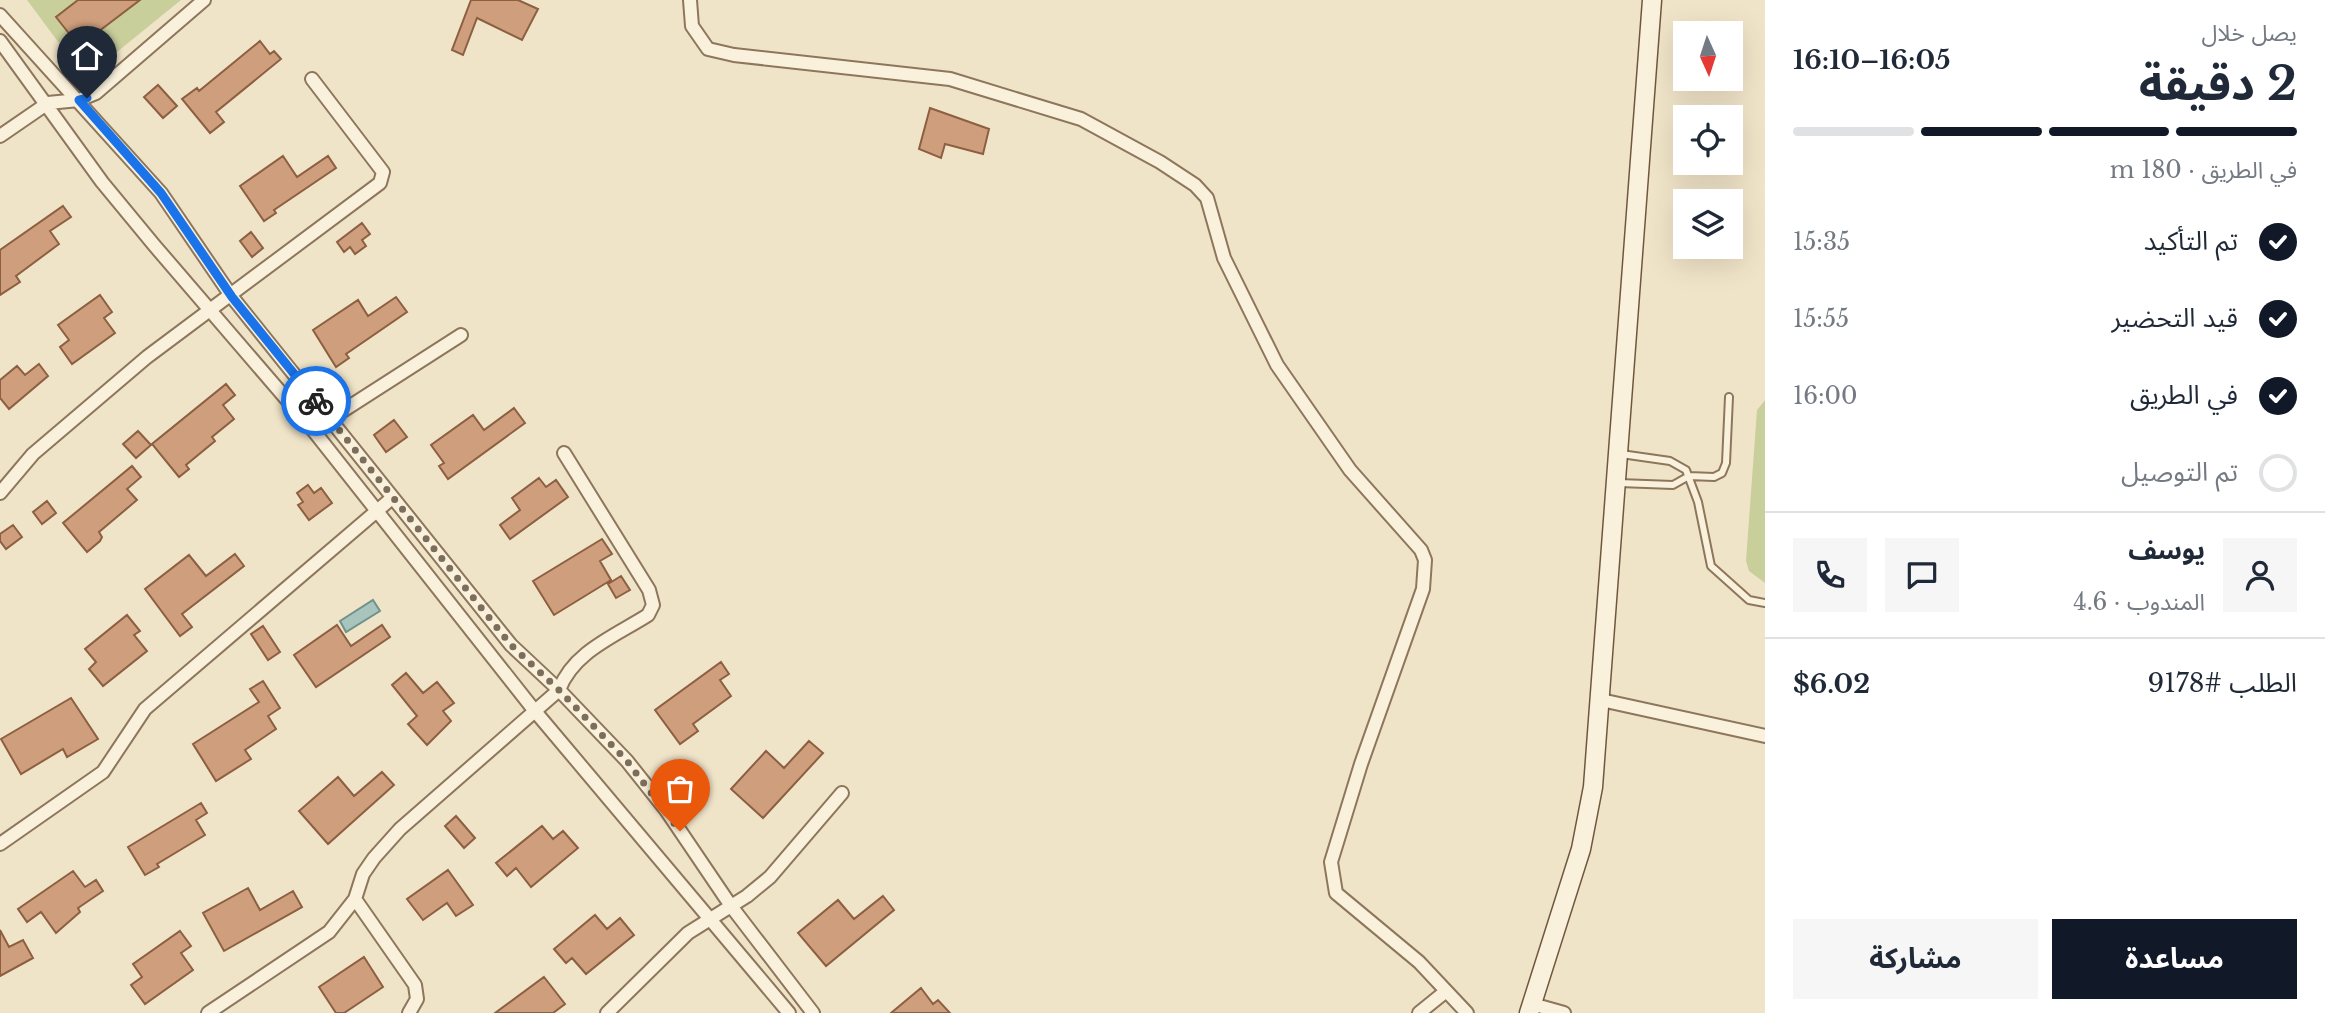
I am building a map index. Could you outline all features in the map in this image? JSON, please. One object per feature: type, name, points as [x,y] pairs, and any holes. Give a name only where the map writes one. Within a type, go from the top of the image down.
[{"type":"main road","points":[[1531,1009],[1581,849],[1593,787],[1652,0]]},
{"type":"street","points":[[0,136],[48,103],[79,100],[96,93],[204,0]]},
{"type":"street","points":[[690,0],[692,26],[708,49],[734,55],[950,79],[1022,100],[1092,125],[1160,162],[1195,185],[1207,198],[1228,268],[1277,365],[1350,470],[1421,551],[1425,560],[1423,589],[1361,764],[1331,862],[1330,874],[1336,893],[1419,962],[1467,1013]]},
{"type":"street","points":[[0,15],[161,193],[232,297],[511,645],[559,690],[627,761],[666,810],[730,906],[813,1013]]},
{"type":"street","points":[[0,41],[48,103],[102,181],[313,430],[534,710],[707,919],[751,965],[789,1013]]},
{"type":"street","points":[[0,493],[33,454],[147,357],[232,297],[377,186],[384,176],[312,79]]},
{"type":"street","points":[[313,430],[461,335]]},
{"type":"street","points":[[208,1013],[321,938],[336,924],[355,899],[369,866],[400,829],[559,690],[565,673],[577,659],[648,615],[653,605],[649,590],[634,561],[564,453]]},
{"type":"street","points":[[0,844],[103,772],[145,709],[392,498]]},
{"type":"street","points":[[1601,700],[1765,736]]},
{"type":"street","points":[[607,1013],[688,933],[770,877],[842,793]]},
{"type":"street","points":[[355,899],[415,985],[417,999],[409,1013]]},
{"type":"street","points":[[1419,1013],[1445,992]]},
{"type":"street","points":[[1531,1009],[1564,1013]]},
{"type":"lane","points":[[1617,483],[1673,485],[1689,476],[1714,477],[1724,470],[1729,397]]},
{"type":"lane","points":[[1619,454],[1677,463],[1689,476],[1711,566],[1749,600],[1765,603]]},
{"type":"green space","points":[[27,0],[181,0],[85,78]]},
{"type":"green space","points":[[1765,400],[1765,583],[1749,571],[1746,561],[1757,410]]},
{"type":"water","points":[[373,600],[380,611],[346,632],[340,621]]},
{"type":"building","points":[[78,0],[140,0],[90,38],[93,42],[82,50],[56,17]]},
{"type":"building","points":[[471,0],[518,0],[538,9],[522,40],[477,18],[463,55],[452,50]]},
{"type":"building","points":[[260,41],[270,54],[274,51],[281,59],[216,112],[224,122],[210,133],[182,99],[197,88],[199,91]]},
{"type":"building","points":[[158,85],[177,106],[163,118],[144,97]]},
{"type":"building","points":[[930,108],[989,129],[983,154],[945,144],[941,158],[919,149]]},
{"type":"building","points":[[283,156],[297,177],[328,156],[336,168],[274,210],[276,213],[264,221],[240,186]]},
{"type":"building","points":[[63,206],[71,217],[50,231],[59,244],[16,276],[20,282],[0,295],[0,250]]},
{"type":"building","points":[[362,223],[370,234],[362,240],[366,246],[355,254],[350,247],[344,252],[337,242]]},
{"type":"building","points":[[251,232],[263,248],[252,257],[240,241]]},
{"type":"building","points":[[100,295],[112,312],[104,318],[115,333],[72,364],[60,347],[69,340],[58,325]]},
{"type":"building","points":[[396,297],[407,312],[346,354],[349,358],[336,367],[313,330],[358,300],[368,316]]},
{"type":"building","points":[[39,364],[48,376],[9,409],[0,398],[0,380],[17,366],[25,375]]},
{"type":"building","points":[[226,384],[235,395],[223,405],[234,419],[212,437],[215,441],[186,465],[189,469],[179,477],[152,444]]},
{"type":"building","points":[[514,408],[525,423],[448,479],[439,466],[444,463],[431,445],[473,415],[484,430]]},
{"type":"building","points":[[394,420],[407,437],[386,452],[374,435]]},
{"type":"building","points":[[138,431],[151,445],[136,458],[123,444]]},
{"type":"building","points":[[132,466],[141,477],[127,489],[137,500],[99,532],[102,537],[100,541],[87,552],[63,523]]},
{"type":"building","points":[[539,478],[546,487],[556,480],[568,497],[510,539],[500,525],[520,510],[512,498]]},
{"type":"building","points":[[308,485],[314,493],[321,488],[332,503],[309,520],[298,505],[303,502],[297,493]]},
{"type":"building","points":[[47,501],[56,513],[42,524],[33,512]]},
{"type":"building","points":[[13,525],[22,537],[6,549],[0,541],[0,534]]},
{"type":"building","points":[[602,539],[612,554],[600,561],[611,580],[554,615],[533,581]]},
{"type":"building","points":[[235,554],[244,566],[182,614],[192,627],[180,636],[145,589],[189,555],[206,576]]},
{"type":"building","points":[[621,576],[630,590],[616,598],[608,584]]},
{"type":"building","points":[[127,615],[140,631],[134,635],[147,651],[103,686],[89,669],[96,662],[85,649]]},
{"type":"building","points":[[337,625],[351,646],[382,625],[390,637],[316,687],[294,655]]},
{"type":"building","points":[[263,626],[280,652],[268,660],[251,634]]},
{"type":"building","points":[[721,662],[729,674],[720,680],[731,696],[693,724],[698,731],[680,744],[655,710]]},
{"type":"building","points":[[406,673],[423,693],[437,682],[454,703],[443,711],[451,721],[427,745],[408,724],[417,716],[392,685]]},
{"type":"building","points":[[263,681],[280,708],[268,716],[276,729],[245,750],[251,759],[216,781],[193,744],[259,702],[250,689]]},
{"type":"building","points":[[71,698],[98,739],[67,757],[63,749],[21,774],[1,739]]},
{"type":"building","points":[[809,741],[823,753],[763,818],[731,789],[766,751],[784,768]]},
{"type":"building","points":[[382,772],[394,785],[328,844],[299,811],[338,777],[354,796]]},
{"type":"building","points":[[201,803],[207,813],[196,820],[205,835],[157,864],[159,867],[145,875],[128,847]]},
{"type":"building","points":[[456,816],[475,838],[464,848],[445,826]]},
{"type":"building","points":[[542,826],[553,839],[563,831],[578,848],[531,887],[516,868],[507,876],[496,863]]},
{"type":"building","points":[[448,870],[473,905],[456,916],[447,903],[423,920],[407,899]]},
{"type":"building","points":[[73,871],[85,887],[96,880],[103,891],[78,908],[80,912],[56,933],[41,912],[27,922],[18,909]]},
{"type":"building","points":[[248,888],[260,910],[293,891],[302,907],[224,951],[203,913]]},
{"type":"building","points":[[883,896],[894,910],[826,966],[798,933],[838,900],[854,919]]},
{"type":"building","points":[[595,915],[607,929],[620,918],[634,935],[586,974],[572,958],[566,963],[554,949]]},
{"type":"building","points":[[0,930],[9,947],[23,940],[33,958],[0,976]]},
{"type":"building","points":[[180,931],[191,946],[181,953],[193,970],[145,1004],[131,985],[142,977],[133,964]]},
{"type":"building","points":[[364,957],[383,987],[344,1013],[336,1013],[319,987]]},
{"type":"building","points":[[544,977],[565,1004],[553,1013],[495,1013]]},
{"type":"building","points":[[921,988],[933,1004],[938,1000],[950,1013],[891,1013]]},
{"type":"way so far","points":[[316,401],[439,559],[511,645],[559,690],[627,761],[680,831]]},
{"type":"route","points":[[87,98],[79,100],[161,193],[232,297],[316,401]]}]
